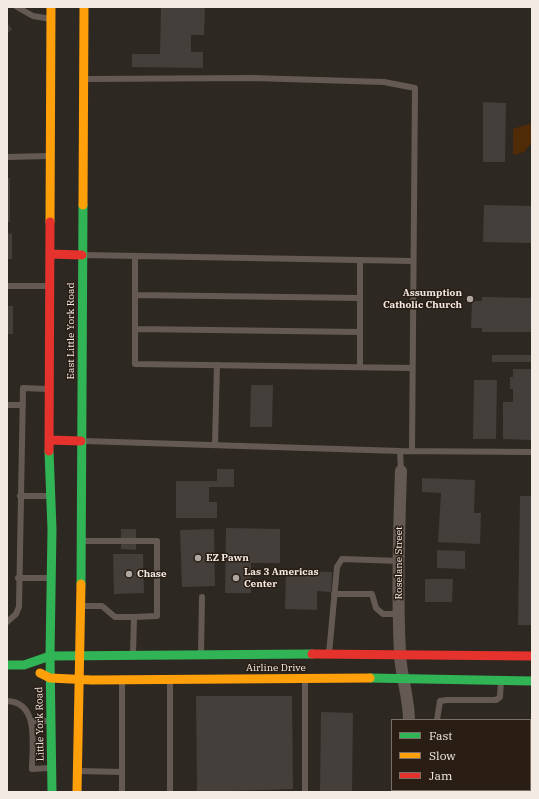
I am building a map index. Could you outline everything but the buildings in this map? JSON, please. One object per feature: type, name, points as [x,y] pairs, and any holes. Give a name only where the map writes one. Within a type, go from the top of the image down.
[{"type":"main road","points":[[50,656],[51,578],[49,440],[51,7]]},
{"type":"main road","name":"East Little York Road","points":[[81,656],[84,7]]},
{"type":"main road","points":[[50,254],[82,255]]},
{"type":"main road","points":[[49,440],[81,441]]},
{"type":"main road","name":"Airline Drive","points":[[7,665],[24,665],[50,656],[329,654],[532,656]]},
{"type":"main road","name":"Little York Road","points":[[50,656],[52,792]]},
{"type":"main road","points":[[77,792],[81,656]]},
{"type":"main road","name":"Airline Drive","points":[[24,665],[50,678],[81,679],[403,679],[532,681]]},
{"type":"street","name":"Roselane Street","points":[[401,471],[399,561],[400,655],[403,679],[410,709],[410,719]]},
{"type":"lane","points":[[17,7],[33,16],[51,19]]},
{"type":"lane","points":[[84,78],[253,78],[384,82],[415,88],[412,451]]},
{"type":"lane","points":[[7,157],[50,156]]},
{"type":"lane","points":[[82,255],[413,261]]},
{"type":"lane","points":[[135,256],[135,364],[412,368]]},
{"type":"lane","points":[[360,260],[360,367]]},
{"type":"lane","points":[[7,286],[50,286]]},
{"type":"lane","points":[[135,295],[360,298]]},
{"type":"lane","points":[[135,329],[360,332]]},
{"type":"lane","points":[[214,445],[217,365]]},
{"type":"lane","points":[[7,622],[16,614],[18,607],[23,388],[50,389]]},
{"type":"lane","points":[[7,405],[23,405]]},
{"type":"lane","points":[[81,441],[400,451],[532,452]]},
{"type":"lane","points":[[400,451],[401,471]]},
{"type":"lane","points":[[20,496],[50,496]]},
{"type":"lane","points":[[81,541],[157,542],[157,616],[115,617],[102,606],[81,606]]},
{"type":"lane","points":[[329,654],[334,594],[338,567],[342,559],[399,561]]},
{"type":"lane","points":[[18,578],[51,578]]},
{"type":"lane","points":[[334,594],[372,594],[376,608],[383,614],[400,614]]},
{"type":"lane","points":[[201,655],[202,597]]},
{"type":"lane","points":[[134,617],[134,655]]},
{"type":"lane","points":[[122,679],[122,792]]},
{"type":"lane","points":[[170,679],[170,792]]},
{"type":"lane","points":[[305,679],[305,792]]},
{"type":"lane","points":[[437,719],[440,701],[496,700],[500,697],[501,681]]},
{"type":"lane","points":[[7,701],[22,706],[29,714],[31,721],[32,769],[52,768]]},
{"type":"lane","points":[[31,721],[51,720]]},
{"type":"lane","points":[[77,771],[122,772]]},
{"type":"shaded area","points":[[532,123],[532,142],[524,152],[513,155],[513,129]]},
{"type":"traffic: fast","points":[[81,584],[83,205]]},
{"type":"traffic: fast","points":[[49,451],[52,529],[50,656],[52,792]]},
{"type":"traffic: fast","points":[[7,665],[24,665],[50,656],[312,654]]},
{"type":"traffic: fast","points":[[370,678],[532,681]]},
{"type":"traffic: slow","points":[[50,222],[51,7]]},
{"type":"traffic: slow","points":[[83,205],[84,7]]},
{"type":"traffic: slow","points":[[77,792],[81,584]]},
{"type":"traffic: slow","points":[[40,673],[50,678],[92,680],[370,678]]},
{"type":"traffic: jam","points":[[49,451],[50,222]]},
{"type":"traffic: jam","points":[[50,254],[82,255]]},
{"type":"traffic: jam","points":[[49,440],[81,441]]},
{"type":"traffic: jam","points":[[312,654],[532,656]]},
{"type":"place","name":"Assumption Catholic Church","points":[[470,299]]},
{"type":"place","name":"EZ Pawn","points":[[198,558]]},
{"type":"place","name":"Chase","points":[[129,574]]},
{"type":"place","name":"Las 3 Americas Center","points":[[236,578]]}]
